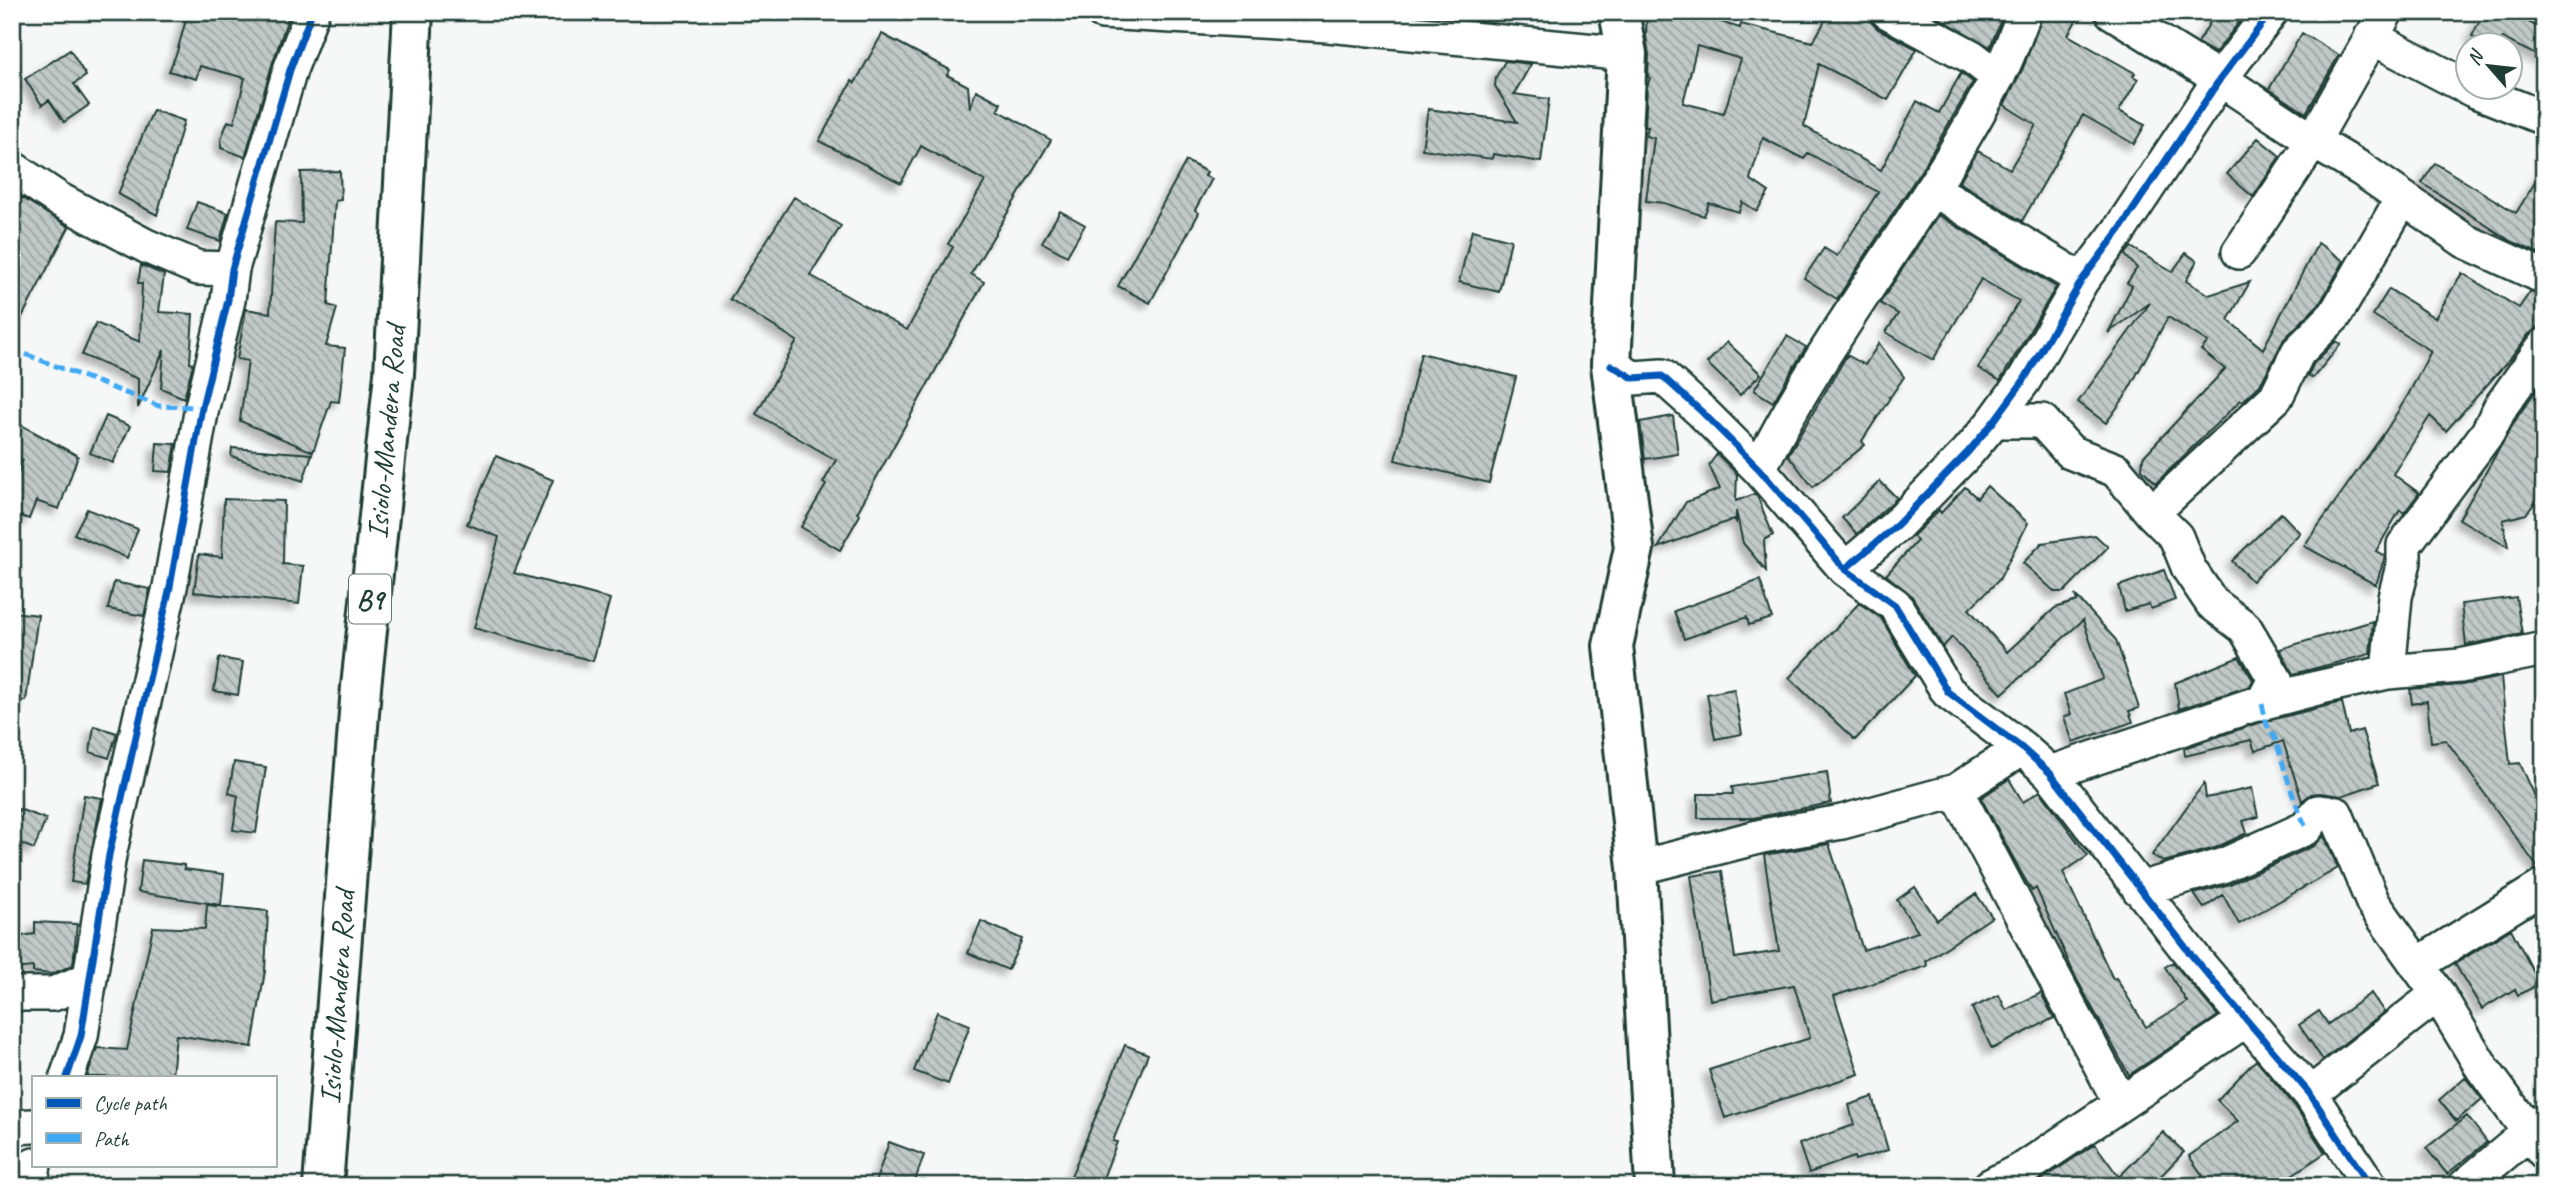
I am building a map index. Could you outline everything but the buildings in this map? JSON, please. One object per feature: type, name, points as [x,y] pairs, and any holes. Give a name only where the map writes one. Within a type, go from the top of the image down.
[{"type":"main road","name":"Isiolo-Mandera Road","points":[[323,1186],[361,687],[394,374],[413,12]]},
{"type":"main road","points":[[1619,12],[1627,54],[1611,365],[1634,548],[1614,646],[1637,868],[1655,1186]]},
{"type":"street","points":[[67,1076],[80,1036],[109,855],[170,587],[202,407],[228,300],[232,269],[290,70],[312,12]]},
{"type":"street","points":[[1102,12],[1329,19],[1627,54]]},
{"type":"street","points":[[1888,12],[1972,57],[1999,75]]},
{"type":"street","points":[[1759,469],[1787,412],[1933,188],[1999,75],[2025,12]]},
{"type":"street","points":[[2112,12],[2361,169],[2465,241],[2544,277]]},
{"type":"street","points":[[1845,569],[1897,525],[1968,452],[1994,421],[2024,380],[2081,280],[2119,231],[2220,79],[2271,12]]},
{"type":"street","points":[[2239,252],[2313,141],[2379,25],[2473,90],[2544,118]]},
{"type":"street","points":[[12,168],[58,199],[146,246],[198,268],[232,269]]},
{"type":"street","points":[[1933,188],[2081,280]]},
{"type":"street","points":[[2152,513],[2276,397],[2298,352],[2335,315],[2402,199]]},
{"type":"street","points":[[2388,673],[2395,597],[2404,562],[2404,545],[2488,432],[2501,406],[2544,346]]},
{"type":"street","points":[[1611,365],[1633,378],[1662,376],[1759,469],[1845,569],[1895,605],[1948,692],[2022,748],[2050,773],[2139,889],[2310,1094],[2371,1186]]},
{"type":"street","points":[[1994,421],[2042,421],[2070,452],[2116,470],[2176,537],[2189,569],[2212,603],[2245,628],[2274,679],[2262,704]]},
{"type":"street","points":[[2050,773],[2249,706],[2317,688],[2388,673],[2460,666],[2544,649]]},
{"type":"street","points":[[1637,868],[1762,836],[1842,822],[1956,791],[2022,748]]},
{"type":"street","points":[[1956,791],[2120,1102]]},
{"type":"street","points":[[2139,889],[2222,866],[2306,828],[2318,813],[2336,814],[2373,903],[2438,994],[2483,1069],[2539,1135],[2465,1186]]},
{"type":"street","points":[[2417,965],[2544,886]]},
{"type":"street","points":[[12,994],[53,994],[89,979]]},
{"type":"street","points":[[2310,1094],[2438,994]]},
{"type":"street","points":[[1990,1186],[2025,1168],[2247,1019]]},
{"type":"street","points":[[12,1127],[32,1126]]},
{"type":"street","points":[[30,1186],[34,1166]]},
{"type":"marked path","points":[[12,349],[159,406],[202,407]]},
{"type":"marked path","points":[[2262,704],[2267,725],[2275,738],[2306,828]]},
{"type":"cycle path","points":[[67,1076],[81,1036],[109,855],[170,587],[202,407],[228,300],[232,269],[290,70],[312,12]]},
{"type":"cycle path","points":[[1845,569],[1897,525],[1968,452],[1994,421],[2024,380],[2082,280],[2119,231],[2220,79],[2271,12]]},
{"type":"cycle path","points":[[1611,365],[1633,378],[1662,376],[1759,469],[1845,569],[1895,605],[1948,692],[2022,748],[2050,773],[2197,962],[2310,1094],[2370,1186]]}]
